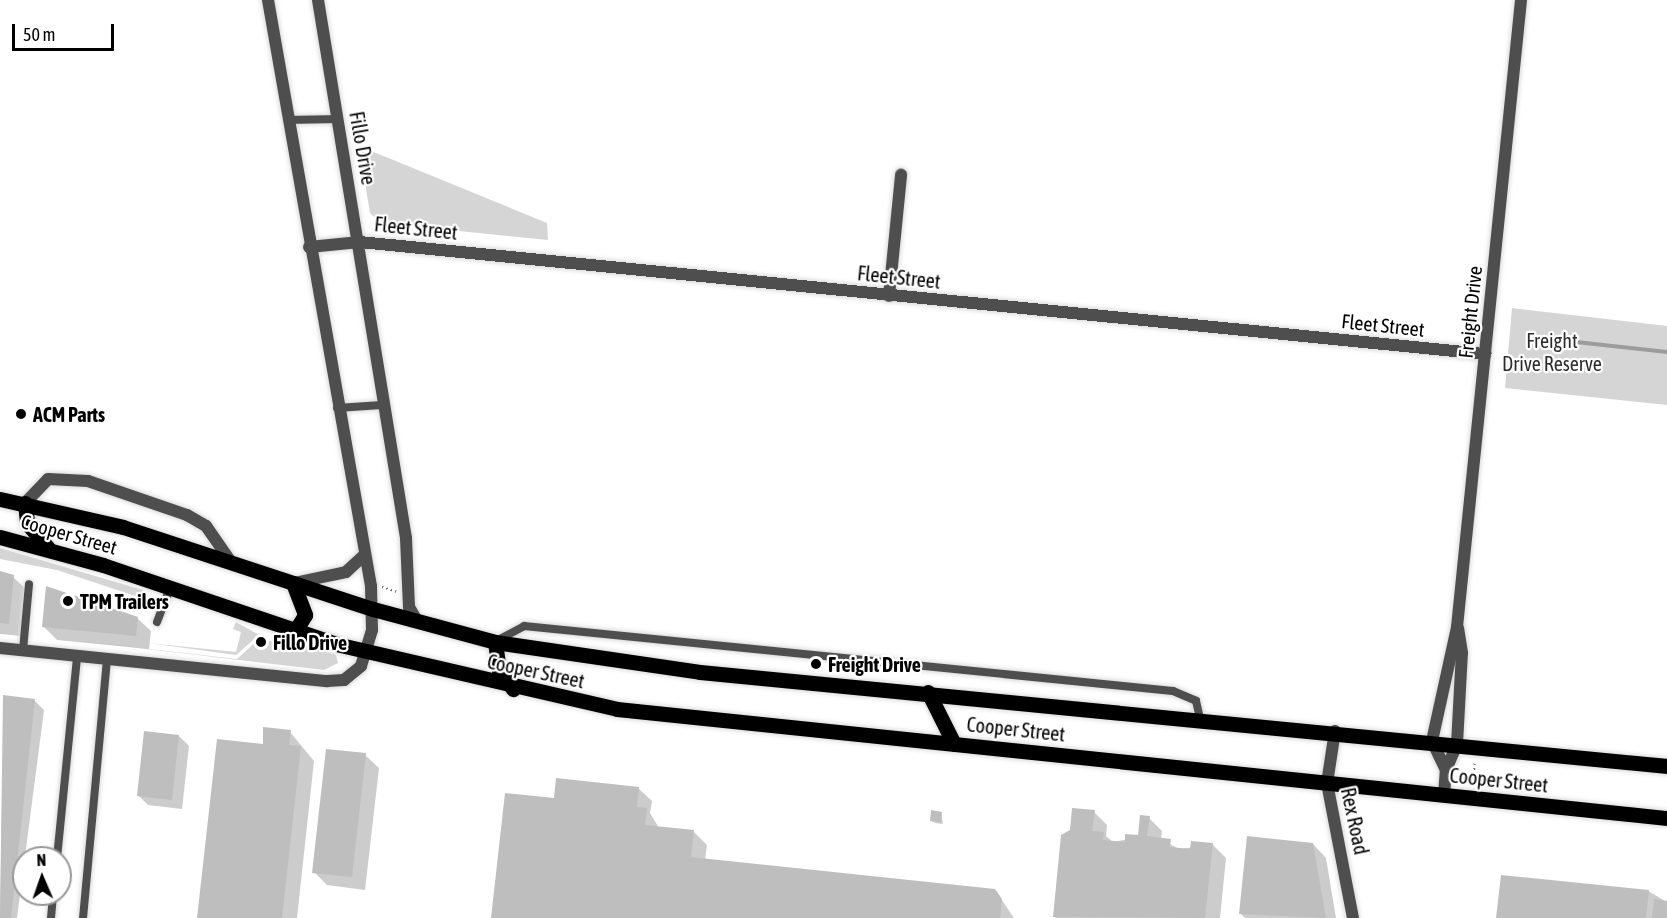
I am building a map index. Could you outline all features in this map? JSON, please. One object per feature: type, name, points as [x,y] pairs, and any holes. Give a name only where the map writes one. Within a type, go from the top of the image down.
[{"type":"main road","name":"Cooper Street","points":[[0,499],[25,503],[231,562],[373,609],[495,642],[700,672],[1335,731],[1667,766]]},
{"type":"main road","points":[[25,503],[27,523],[49,549]]},
{"type":"main road","name":"Cooper Street","points":[[0,537],[49,549],[295,631],[366,651],[513,689],[617,709],[1667,818]]},
{"type":"main road","points":[[293,583],[305,615],[295,631]]},
{"type":"main road","points":[[495,642],[499,671],[513,689]]},
{"type":"main road","points":[[928,692],[954,744]]},
{"type":"street","points":[[0,648],[327,681],[355,674],[366,651],[373,609],[365,554],[336,408],[268,0]]},
{"type":"street","name":"Fillo Drive","points":[[318,0],[360,242],[382,405],[406,538],[409,607],[417,621]]},
{"type":"street","name":"Freight Drive","points":[[1432,741],[1457,627],[1521,0]]},
{"type":"street","points":[[889,296],[902,175]]},
{"type":"street","name":"Fleet Street","points":[[309,247],[360,242],[1485,354]]},
{"type":"street","name":"Cooper Street","points":[[25,503],[48,479],[88,481],[187,515],[206,526],[231,562]]},
{"type":"street","points":[[293,583],[346,572],[365,554]]},
{"type":"street","name":"Freight Drive","points":[[1444,796],[1446,770],[1457,744],[1462,653],[1457,627]]},
{"type":"street","name":"Rex Road","points":[[1335,731],[1327,783],[1353,918]]},
{"type":"street","points":[[1432,741],[1446,770]]},
{"type":"lane","points":[[288,120],[339,119]]},
{"type":"lane","points":[[336,408],[382,405]]},
{"type":"lane","points":[[22,650],[29,584]]},
{"type":"lane","points":[[157,622],[170,588]]},
{"type":"lane","name":"Cooper Street","points":[[495,642],[524,626],[1173,691],[1196,701],[1200,719]]},
{"type":"lane","points":[[58,846],[77,656]]},
{"type":"lane","points":[[83,918],[107,659]]},
{"type":"path","points":[[378,586],[399,592]]},
{"type":"path","points":[[1473,783],[1475,761]]},
{"type":"green space","points":[[359,146],[547,223],[548,240],[381,223],[370,213]]},
{"type":"green space","name":"Freight Drive Reserve","points":[[1512,308],[1667,326],[1667,405],[1505,388]]},
{"type":"green space","points":[[0,548],[143,590],[153,602],[57,570],[0,559]]},
{"type":"green space","points":[[236,622],[259,635],[236,655],[148,643],[236,652],[241,632],[233,629]]},
{"type":"green space","points":[[259,639],[319,649],[336,655],[338,663],[324,670],[70,640],[237,659]]},
{"type":"building","points":[[0,571],[14,575],[9,624],[0,623]]},
{"type":"building","name":"TPM Trailers","points":[[46,586],[138,617],[136,636],[42,627]]},
{"type":"building","points":[[3,695],[35,699],[19,846],[12,846],[11,918],[0,918]]},
{"type":"building","points":[[263,727],[291,730],[289,745],[301,746],[282,918],[197,918],[217,739],[263,744]]},
{"type":"building","points":[[144,731],[179,735],[172,800],[137,796]]},
{"type":"building","points":[[326,749],[366,753],[352,877],[312,873]]},
{"type":"building","points":[[556,778],[639,787],[637,807],[647,808],[645,825],[694,830],[691,857],[995,889],[1002,899],[1000,918],[491,918],[505,793],[554,798]]},
{"type":"building","points":[[1072,808],[1095,810],[1092,831],[1104,832],[1103,840],[1125,842],[1125,834],[1138,835],[1140,815],[1150,816],[1147,836],[1171,839],[1170,847],[1190,849],[1191,841],[1213,843],[1205,918],[1053,917],[1061,835],[1070,830]]},
{"type":"building","points":[[931,810],[942,812],[941,822],[930,821]]},
{"type":"building","points":[[1247,836],[1313,843],[1326,918],[1239,914]]},
{"type":"building","points":[[1501,875],[1649,890],[1646,918],[1496,918]]},
{"type":"building","points":[[1654,899],[1667,901],[1667,918],[1652,918]]},
{"type":"waterway","points":[[1549,339],[1667,352]]},
{"type":"place","name":"ACM Parts","points":[[21,414]]},
{"type":"place","name":"TPM Trailers","points":[[68,601]]},
{"type":"place","name":"Fillo Drive","points":[[261,642]]},
{"type":"place","name":"Freight Drive","points":[[816,664]]}]
